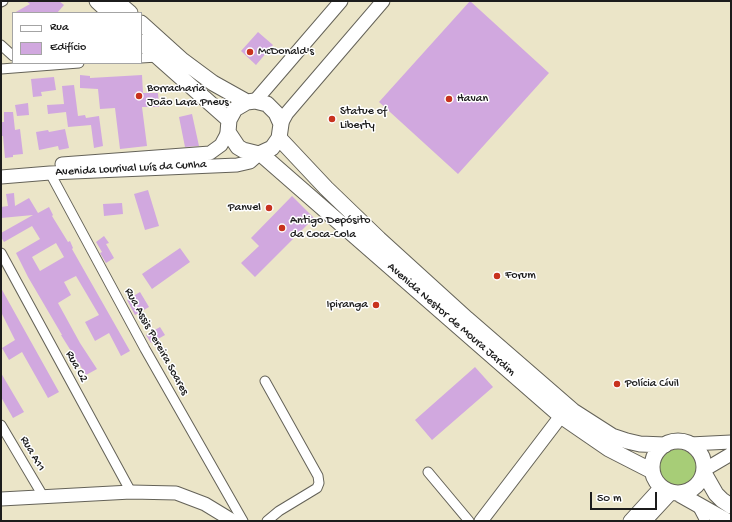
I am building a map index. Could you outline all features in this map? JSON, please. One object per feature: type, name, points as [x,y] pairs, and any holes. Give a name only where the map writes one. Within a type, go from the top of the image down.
[{"type":"main road","points":[[97,1],[109,12]]},
{"type":"main road","points":[[116,1],[129,12]]},
{"type":"main road","name":"Avenida Nestor de Moura Jardim","points":[[142,24],[182,60],[213,83],[251,102],[267,104],[276,113],[280,131],[326,188],[463,323],[561,416],[609,449],[652,471]]},
{"type":"main road","name":"Avenida Nestor de Moura Jardim","points":[[142,43],[228,126],[238,147],[243,150],[260,154],[463,323],[573,411],[612,436],[627,441],[640,444],[665,445],[677,441],[690,444]]},
{"type":"main road","points":[[228,126],[235,109],[240,105],[251,102]]},
{"type":"main road","points":[[260,154],[272,148],[280,131]]},
{"type":"main road","points":[[690,444],[696,448],[700,454],[703,460],[704,471],[716,494],[731,506]]},
{"type":"main road","points":[[665,445],[658,450],[654,458],[652,471],[655,480],[670,491],[727,521]]},
{"type":"main road","points":[[670,491],[686,492],[693,489],[698,485],[704,471]]},
{"type":"street","points":[[251,102],[340,1]]},
{"type":"street","points":[[280,131],[287,113],[383,1]]},
{"type":"street","points":[[1,45],[12,55]]},
{"type":"street","points":[[142,58],[158,57]]},
{"type":"street","points":[[1,69],[23,65],[51,64]]},
{"type":"street","name":"Avenida Lourival Luís da Cunha","points":[[1,168],[210,153],[221,145],[228,126]]},
{"type":"street","name":"Avenida Lourival Luís da Cunha","points":[[1,177],[50,173],[237,165],[250,162],[260,154]]},
{"type":"street","name":"Rua Assis Pereira Soares","points":[[50,173],[145,349],[243,521]]},
{"type":"street","name":"Rua C2","points":[[1,253],[131,492]]},
{"type":"street","points":[[265,381],[318,476],[319,483],[317,488],[267,521]]},
{"type":"street","points":[[481,521],[561,416]]},
{"type":"street","name":"Rua A11","points":[[1,425],[43,496]]},
{"type":"street","points":[[690,444],[731,442]]},
{"type":"street","points":[[704,471],[731,454]]},
{"type":"street","points":[[428,472],[469,521]]},
{"type":"street","points":[[630,521],[670,491]]},
{"type":"street","points":[[645,521],[670,491]]},
{"type":"street","points":[[1,499],[131,492],[176,493],[205,504],[233,521]]},
{"type":"street","points":[[695,503],[705,521]]},
{"type":"green space","points":[[681,449],[688,452],[694,458],[697,469],[696,477],[688,486],[681,489],[673,489],[666,486],[658,477],[657,465],[660,458],[669,450]]},
{"type":"building","points":[[26,1],[59,1],[64,5],[58,12],[16,12],[30,4]]},
{"type":"building","points":[[470,1],[549,73],[458,174],[379,102]]},
{"type":"building","points":[[258,32],[273,45],[256,65],[241,51]]},
{"type":"building","points":[[80,75],[90,76],[90,78],[142,75],[143,93],[158,93],[159,107],[142,107],[147,146],[120,149],[115,108],[100,109],[98,89],[80,88]]},
{"type":"building","points":[[54,77],[56,90],[41,92],[42,96],[33,97],[31,79]]},
{"type":"building","points":[[74,85],[78,116],[85,115],[86,118],[99,116],[103,146],[94,148],[91,125],[68,127],[66,112],[48,114],[47,105],[64,104],[62,86]]},
{"type":"building","points":[[28,103],[29,115],[17,116],[15,105]]},
{"type":"building","points":[[4,112],[13,112],[15,130],[20,129],[23,154],[5,158],[3,136],[1,136],[1,122],[4,122]]},
{"type":"building","points":[[192,114],[199,146],[185,147],[179,117]]},
{"type":"building","points":[[65,129],[69,148],[59,150],[58,146],[39,150],[36,132],[48,130],[49,132]]},
{"type":"building","points":[[148,190],[159,226],[145,230],[134,194]]},
{"type":"building","points":[[14,193],[15,206],[29,198],[38,213],[49,207],[53,215],[52,216],[68,242],[70,241],[73,248],[72,249],[130,351],[121,356],[109,333],[95,341],[85,322],[99,315],[76,276],[64,282],[71,295],[58,303],[80,343],[97,369],[86,375],[61,335],[16,253],[40,239],[32,226],[4,242],[1,237],[1,233],[33,215],[1,218],[1,207],[8,206],[6,194]],"holes":[[[56,243],[64,257],[40,271],[32,257]]]},
{"type":"building","name":"Antigo Depósito da Coca-Cola","points":[[292,196],[314,218],[255,277],[241,263],[259,246],[251,238]]},
{"type":"building","points":[[122,203],[123,214],[104,216],[103,204]]},
{"type":"building","points":[[104,236],[109,243],[106,244],[114,258],[106,263],[96,242]]},
{"type":"building","points":[[180,248],[190,262],[152,289],[142,274]]},
{"type":"building","points":[[1,288],[59,392],[48,398],[22,352],[9,360],[2,348],[15,340],[1,312]]},
{"type":"building","points":[[140,292],[149,307],[135,315],[127,300]]},
{"type":"building","points":[[160,327],[165,335],[151,343],[146,335]]},
{"type":"building","points":[[475,367],[493,387],[432,440],[415,420]]},
{"type":"building","points":[[1,373],[24,412],[13,418],[1,397]]},
{"type":"place","name":"McDonald's","points":[[250,52]]},
{"type":"place","name":"Borracharia João Lara Pneus","points":[[139,96]]},
{"type":"place","name":"Havan","points":[[449,99]]},
{"type":"place","name":"Statue of Liberty","points":[[332,119]]},
{"type":"place","name":"Panvel","points":[[269,208]]},
{"type":"place","name":"Antigo Depósito da Coca-Cola","points":[[282,228]]},
{"type":"place","name":"Forum","points":[[497,276]]},
{"type":"place","name":"Ipiranga","points":[[376,305]]},
{"type":"place","name":"Polícia Cívil","points":[[617,384]]}]
